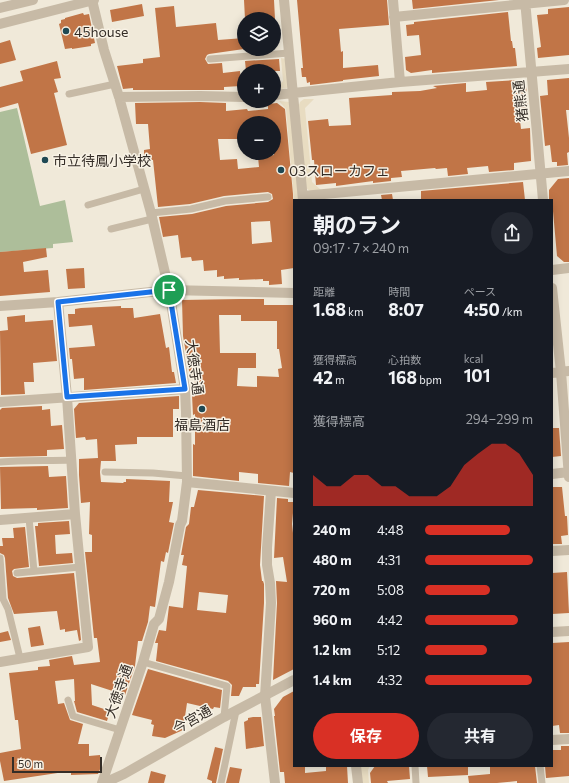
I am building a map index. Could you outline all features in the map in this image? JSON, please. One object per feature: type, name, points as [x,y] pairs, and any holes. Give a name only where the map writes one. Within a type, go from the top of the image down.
[{"type":"street","points":[[0,8],[33,0]]},
{"type":"street","points":[[0,24],[93,0]]},
{"type":"street","name":"大徳寺通","points":[[93,0],[104,50],[119,96],[152,216],[169,290],[185,389],[187,479],[182,521],[169,582],[159,619],[154,624],[103,783]]},
{"type":"street","points":[[284,0],[303,198],[569,171]]},
{"type":"street","points":[[393,0],[400,82]]},
{"type":"street","points":[[394,17],[525,2],[564,0]]},
{"type":"street","name":"猪熊通","points":[[525,2],[544,199]]},
{"type":"street","points":[[281,94],[400,82],[569,69]]},
{"type":"street","points":[[119,96],[237,97]]},
{"type":"street","points":[[553,270],[569,268]]},
{"type":"street","points":[[0,306],[58,302],[169,290],[293,293]]},
{"type":"street","points":[[553,297],[561,372],[569,477]]},
{"type":"street","points":[[0,662],[88,647],[75,514],[67,397],[58,302]]},
{"type":"street","points":[[0,402],[185,389]]},
{"type":"street","points":[[553,474],[569,472]]},
{"type":"street","points":[[187,479],[293,493]]},
{"type":"street","points":[[271,491],[267,554],[271,604],[265,696],[275,783]]},
{"type":"street","points":[[0,520],[75,514]]},
{"type":"street","points":[[553,552],[569,550]]},
{"type":"street","points":[[553,632],[569,631]]},
{"type":"street","name":"今宮通","points":[[103,783],[124,774],[224,717],[293,681]]},
{"type":"street","points":[[553,740],[569,739]]},
{"type":"street","points":[[356,767],[358,783]]},
{"type":"lane","points":[[210,59],[289,53]]},
{"type":"lane","points":[[69,94],[115,84]]},
{"type":"lane","points":[[88,205],[144,189]]},
{"type":"lane","points":[[111,229],[152,216],[225,201],[268,197]]},
{"type":"lane","points":[[0,462],[21,460],[42,462],[72,460]]},
{"type":"lane","points":[[105,472],[153,473],[187,479]]},
{"type":"lane","points":[[29,518],[34,571]]},
{"type":"lane","points":[[0,558],[3,599],[8,609],[20,658]]},
{"type":"lane","points":[[17,573],[80,567]]},
{"type":"lane","points":[[143,662],[227,686],[224,717]]},
{"type":"lane","points":[[68,700],[73,716],[120,730]]},
{"type":"lane","points":[[221,783],[236,711]]},
{"type":"lane","points":[[415,767],[416,783]]},
{"type":"lane","points":[[540,767],[542,783]]},
{"type":"green space","points":[[17,108],[40,206],[65,200],[73,242],[53,244],[53,248],[0,252],[0,112]]},
{"type":"shaded area","points":[[281,58],[286,59],[289,86],[281,89],[281,83],[283,81]]},
{"type":"shaded area","points":[[304,99],[314,99],[305,108],[312,182],[321,190],[310,191],[306,188],[299,105]]},
{"type":"shaded area","points":[[281,101],[290,102],[300,199],[294,199],[286,109]]},
{"type":"shaded area","points":[[359,767],[370,767],[368,770],[369,783],[363,783]]},
{"type":"building","points":[[244,0],[274,0],[275,12],[245,12]]},
{"type":"building","points":[[297,0],[387,0],[389,25],[339,29],[341,52],[343,51],[343,68],[378,65],[379,76],[310,85],[310,82],[307,83],[306,77],[302,77],[301,68],[303,68]]},
{"type":"building","points":[[412,0],[499,0],[413,9]]},
{"type":"building","points":[[142,4],[144,16],[112,22],[110,10]]},
{"type":"building","points":[[174,6],[176,27],[216,23],[218,40],[237,39],[237,50],[209,54],[205,59],[208,64],[222,63],[223,73],[237,71],[237,86],[224,87],[224,90],[123,89],[117,66],[143,63],[143,59],[160,57],[155,8]]},
{"type":"building","points":[[569,7],[569,55],[538,58],[537,48],[541,47],[537,15],[548,14],[548,9]]},
{"type":"building","points":[[508,12],[511,41],[513,48],[515,48],[517,66],[432,73],[432,70],[411,73],[406,70],[405,57],[421,55],[419,35],[407,36],[406,25],[414,24],[414,22]]},
{"type":"building","name":"45house","points":[[83,13],[84,15],[89,14],[95,43],[91,44],[91,46],[65,49],[59,24],[61,23],[61,20]]},
{"type":"building","points":[[10,40],[16,60],[0,64],[0,43]]},
{"type":"building","points":[[279,59],[279,64],[245,64],[245,61]]},
{"type":"building","points":[[57,61],[61,78],[54,79],[58,92],[54,93],[67,145],[31,154],[18,103],[0,108],[0,87],[23,81],[20,71]]},
{"type":"building","points":[[569,78],[569,110],[566,110],[569,138],[569,152],[567,153],[568,165],[557,166],[557,162],[552,162],[550,145],[545,146],[540,96],[548,95],[547,80]]},
{"type":"building","points":[[517,80],[526,86],[528,110],[519,111],[521,129],[530,128],[531,161],[514,163],[514,170],[489,172],[488,166],[467,168],[468,174],[448,176],[447,168],[435,168],[401,171],[402,177],[391,178],[391,181],[373,183],[373,181],[336,186],[336,183],[316,185],[308,121],[328,119],[329,126],[351,125],[349,98],[392,95],[392,92],[420,91],[437,88],[433,86],[466,83],[466,92],[487,90],[486,82]]},
{"type":"building","points":[[135,103],[226,103],[226,111],[281,108],[281,106],[285,109],[293,194],[293,268],[281,270],[282,284],[269,285],[269,281],[263,281],[263,279],[239,280],[239,278],[224,279],[224,276],[217,277],[217,270],[204,271],[203,260],[192,261],[191,257],[181,258],[178,235],[163,237],[159,217],[192,214],[226,206],[268,202],[273,199],[272,194],[268,192],[224,196],[190,204],[158,207],[153,160],[144,160],[144,150],[150,149],[148,124],[136,124]],"holes":[[[270,221],[272,242],[252,244],[251,222]]]},
{"type":"building","points":[[569,178],[569,262],[564,262],[557,256],[553,199],[549,199],[549,190],[558,179]]},
{"type":"building","points":[[523,182],[525,199],[421,199],[421,191]]},
{"type":"building","points":[[392,194],[393,199],[382,199],[381,195]]},
{"type":"building","points":[[46,248],[47,257],[23,262],[24,272],[48,270],[50,292],[0,296],[0,252]]},
{"type":"building","points":[[84,268],[85,288],[68,289],[66,269]]},
{"type":"building","points":[[264,299],[264,305],[293,305],[293,473],[290,472],[289,486],[258,483],[258,474],[239,472],[239,481],[193,476],[195,414],[193,415],[192,395],[196,394],[194,376],[190,376],[183,336],[182,300]],"holes":[[[219,315],[241,315],[241,321],[277,321],[277,349],[279,349],[282,368],[278,369],[279,377],[257,376],[257,387],[237,386],[238,368],[256,368],[256,353],[220,353]]]},
{"type":"building","points":[[121,306],[121,308],[133,308],[134,318],[160,314],[166,348],[169,347],[172,372],[174,372],[176,383],[84,390],[84,378],[74,379],[72,359],[70,359],[69,348],[95,346],[92,325],[69,327],[68,314],[75,314],[75,309],[81,308]]},
{"type":"building","points":[[25,315],[25,322],[53,320],[57,361],[33,363],[34,382],[24,382],[25,394],[1,395],[0,331],[8,330],[7,317]]},
{"type":"building","points":[[179,396],[179,409],[173,409],[173,437],[137,437],[137,444],[115,445],[116,461],[101,461],[101,482],[123,483],[126,482],[126,479],[170,481],[169,502],[173,502],[169,522],[174,523],[168,553],[166,552],[164,562],[161,561],[155,607],[150,606],[148,622],[142,641],[138,641],[135,666],[125,695],[91,684],[92,705],[110,711],[107,721],[77,712],[74,701],[74,679],[55,681],[58,704],[64,703],[70,720],[83,724],[78,744],[89,744],[89,756],[100,755],[101,767],[98,774],[71,775],[71,771],[4,781],[0,753],[21,749],[18,720],[15,720],[9,673],[38,670],[38,667],[50,666],[49,660],[72,656],[74,665],[100,662],[97,638],[94,638],[85,552],[92,552],[92,535],[89,534],[90,502],[81,503],[79,475],[79,459],[98,458],[97,439],[86,440],[85,437],[76,438],[74,409],[79,403]]},
{"type":"building","points":[[42,406],[42,410],[50,409],[51,426],[62,425],[64,449],[47,450],[47,456],[0,457],[0,410],[2,408]]},
{"type":"building","points":[[553,428],[559,428],[561,456],[553,457]]},
{"type":"building","points":[[48,466],[49,477],[66,476],[68,508],[37,510],[37,508],[1,509],[0,467]]},
{"type":"building","points":[[553,487],[562,487],[565,516],[567,516],[568,535],[561,536],[562,544],[553,544]]},
{"type":"building","points":[[198,490],[264,496],[260,565],[262,581],[264,584],[264,603],[259,684],[256,684],[256,687],[243,687],[239,696],[231,696],[232,685],[228,681],[156,661],[158,643],[155,643],[159,630],[166,631],[169,606],[183,608],[187,566],[182,565],[184,555],[181,555],[186,527],[189,524],[191,507],[194,507]],"holes":[[[199,592],[228,595],[226,613],[197,610]]]},
{"type":"building","points":[[277,498],[288,499],[288,502],[293,502],[293,670],[273,680],[277,603],[276,581],[287,582],[283,557],[274,558]]},
{"type":"building","points":[[69,521],[70,534],[55,535],[56,554],[72,553],[73,563],[39,566],[35,526],[38,526],[38,523]]},
{"type":"building","points":[[25,527],[29,567],[14,569],[12,571],[13,576],[17,578],[74,573],[81,640],[79,641],[77,630],[65,632],[65,629],[60,630],[57,611],[14,614],[8,598],[5,558],[4,555],[0,553],[0,546],[3,546],[2,538],[14,538],[13,528]]},
{"type":"building","points":[[567,572],[569,613],[553,614],[553,573]]},
{"type":"building","points":[[40,626],[44,645],[31,647],[28,628]]},
{"type":"building","points":[[8,631],[11,640],[0,642],[0,633]]},
{"type":"building","points":[[569,642],[569,733],[560,733],[559,725],[553,726],[553,643]]},
{"type":"building","points":[[148,669],[222,690],[220,708],[214,707],[213,709],[187,703],[183,730],[165,738],[152,736],[154,725],[151,724],[152,720],[132,715]]},
{"type":"building","points":[[293,692],[293,767],[305,767],[305,773],[326,771],[326,767],[347,767],[348,783],[285,783],[284,772],[280,772],[274,716],[274,709],[283,697]]},
{"type":"building","points":[[261,717],[264,746],[246,749],[244,722],[248,720],[248,718]]},
{"type":"building","points":[[561,746],[569,746],[569,776],[546,778],[545,767],[553,767],[553,750],[561,750]]},
{"type":"building","points":[[215,747],[223,749],[216,783],[212,783],[212,781],[207,779]]},
{"type":"building","points":[[230,767],[242,769],[239,783],[226,783]]},
{"type":"building","points":[[374,767],[409,767],[410,779],[387,781],[388,783],[371,783],[370,773]]},
{"type":"building","points":[[427,767],[468,767],[468,775],[428,777]]},
{"type":"building","points":[[490,767],[535,767],[537,783],[517,783],[517,781],[469,783],[468,776],[490,774]]},
{"type":"building","points":[[151,771],[166,775],[164,783],[148,783]]},
{"type":"place","name":"45house","points":[[66,31]]},
{"type":"place","name":"市立待鳳小学校","points":[[45,160]]},
{"type":"place","name":"03スローカフェ","points":[[281,170]]},
{"type":"place","name":"福島酒店","points":[[202,409]]},
{"type":"route","points":[[169,290],[185,389],[67,397],[58,302],[169,290]]}]
